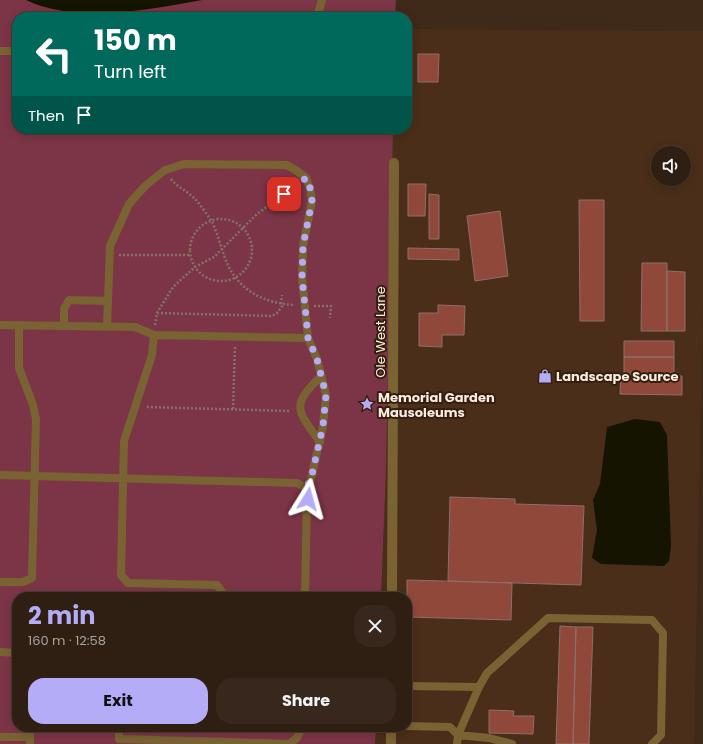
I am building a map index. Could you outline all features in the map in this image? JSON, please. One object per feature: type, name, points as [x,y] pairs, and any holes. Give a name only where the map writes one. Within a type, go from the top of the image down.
[{"type":"street","name":"Ole West Lane","points":[[392,592],[394,163]]},
{"type":"street","points":[[391,732],[391,744]]},
{"type":"lane","points":[[318,12],[322,0]]},
{"type":"lane","points":[[0,51],[12,51]]},
{"type":"lane","points":[[107,327],[110,246],[118,225],[129,204],[145,186],[165,170],[184,164],[287,165],[306,178],[310,188],[312,201],[303,246],[302,278],[308,338],[326,395],[320,442],[311,479],[306,488],[308,499],[305,592]]},
{"type":"lane","points":[[64,326],[64,308],[70,300],[108,301]]},
{"type":"lane","points":[[0,325],[135,327],[154,335],[308,338]]},
{"type":"lane","points":[[0,582],[23,582],[32,578],[36,419],[33,405],[19,368],[20,325]]},
{"type":"lane","points":[[154,335],[152,355],[124,441],[120,575],[128,583],[217,585],[222,592]]},
{"type":"lane","points":[[320,442],[303,418],[300,411],[300,402],[306,391],[321,376]]},
{"type":"lane","points":[[0,475],[297,483],[306,488]]},
{"type":"lane","points":[[457,744],[458,735],[479,687],[487,673],[548,618],[652,620],[663,633],[661,735],[652,744]]},
{"type":"lane","points":[[0,652],[12,652]]},
{"type":"lane","points":[[412,686],[479,687]]},
{"type":"lane","points":[[412,726],[450,727],[458,735],[488,738],[512,744]]},
{"type":"lane","points":[[119,742],[289,744],[297,738],[300,732]]},
{"type":"lane","points":[[0,737],[30,741]]},
{"type":"path","points":[[165,170],[176,185],[194,199],[211,221],[227,263],[236,278],[248,290],[261,298],[282,304],[331,306],[330,318]]},
{"type":"path","points":[[154,335],[157,313],[173,287],[194,267],[214,257],[242,228],[271,203],[306,178]]},
{"type":"path","points":[[223,219],[233,222],[242,228],[248,235],[252,244],[252,254],[249,264],[236,278],[224,281],[214,280],[204,276],[194,267],[190,255],[192,240],[197,231],[211,221],[223,219]]},
{"type":"path","points":[[109,254],[190,255]]},
{"type":"path","points":[[157,313],[272,316],[277,313],[282,304],[282,295]]},
{"type":"path","points":[[234,409],[235,337]]},
{"type":"path","points":[[134,407],[300,411]]},
{"type":"shaded area","points":[[0,0],[396,0],[395,12],[12,12],[12,134],[393,134],[386,471],[381,592],[12,592],[12,732],[376,732],[375,744],[0,744]]},
{"type":"shaded area","points":[[26,0],[202,0],[159,8],[124,12],[67,12]]},
{"type":"shaded area","name":"Landscape Source","points":[[412,29],[703,31],[703,303],[694,744],[375,744],[376,732],[412,732],[412,592],[381,592],[386,471],[393,134],[412,134]]},
{"type":"shaded area","points":[[635,419],[660,422],[667,435],[671,546],[669,561],[664,566],[601,564],[592,558],[597,530],[593,500],[600,484],[607,427]]},
{"type":"building","points":[[418,54],[439,54],[438,82],[418,82]]},
{"type":"building","points":[[408,184],[426,184],[425,216],[408,216]]},
{"type":"building","points":[[429,194],[439,195],[439,239],[429,239]]},
{"type":"building","points":[[579,200],[604,200],[604,321],[580,321]]},
{"type":"building","points":[[500,211],[508,276],[475,281],[467,216]]},
{"type":"building","points":[[408,248],[459,249],[459,260],[408,259]]},
{"type":"building","points":[[642,263],[667,263],[667,331],[641,331]]},
{"type":"building","points":[[667,271],[685,272],[685,331],[667,331]]},
{"type":"building","points":[[438,305],[465,306],[464,335],[442,335],[442,347],[419,346],[419,313],[438,313]]},
{"type":"building","points":[[624,341],[674,341],[674,357],[624,357]]},
{"type":"building","points":[[624,357],[674,357],[674,373],[624,373]]},
{"type":"building","points":[[621,374],[682,376],[682,395],[620,394]]},
{"type":"building","points":[[450,497],[515,499],[515,504],[584,506],[581,585],[448,581]]},
{"type":"building","points":[[407,580],[512,583],[511,620],[412,617],[412,592],[407,592]]},
{"type":"building","points":[[560,626],[576,627],[573,744],[556,744]]},
{"type":"building","points":[[576,627],[593,627],[589,744],[573,744]]},
{"type":"building","points":[[489,710],[514,711],[513,716],[534,716],[533,734],[489,733]]},
{"type":"place","name":"Landscape Source","points":[[545,376]]},
{"type":"place","name":"Memorial Garden Mausoleums","points":[[367,404]]},
{"type":"route","points":[[284,194],[306,178],[310,188],[312,201],[303,246],[302,278],[308,338],[317,359],[326,395],[323,426],[311,479],[306,488],[308,499]]}]
